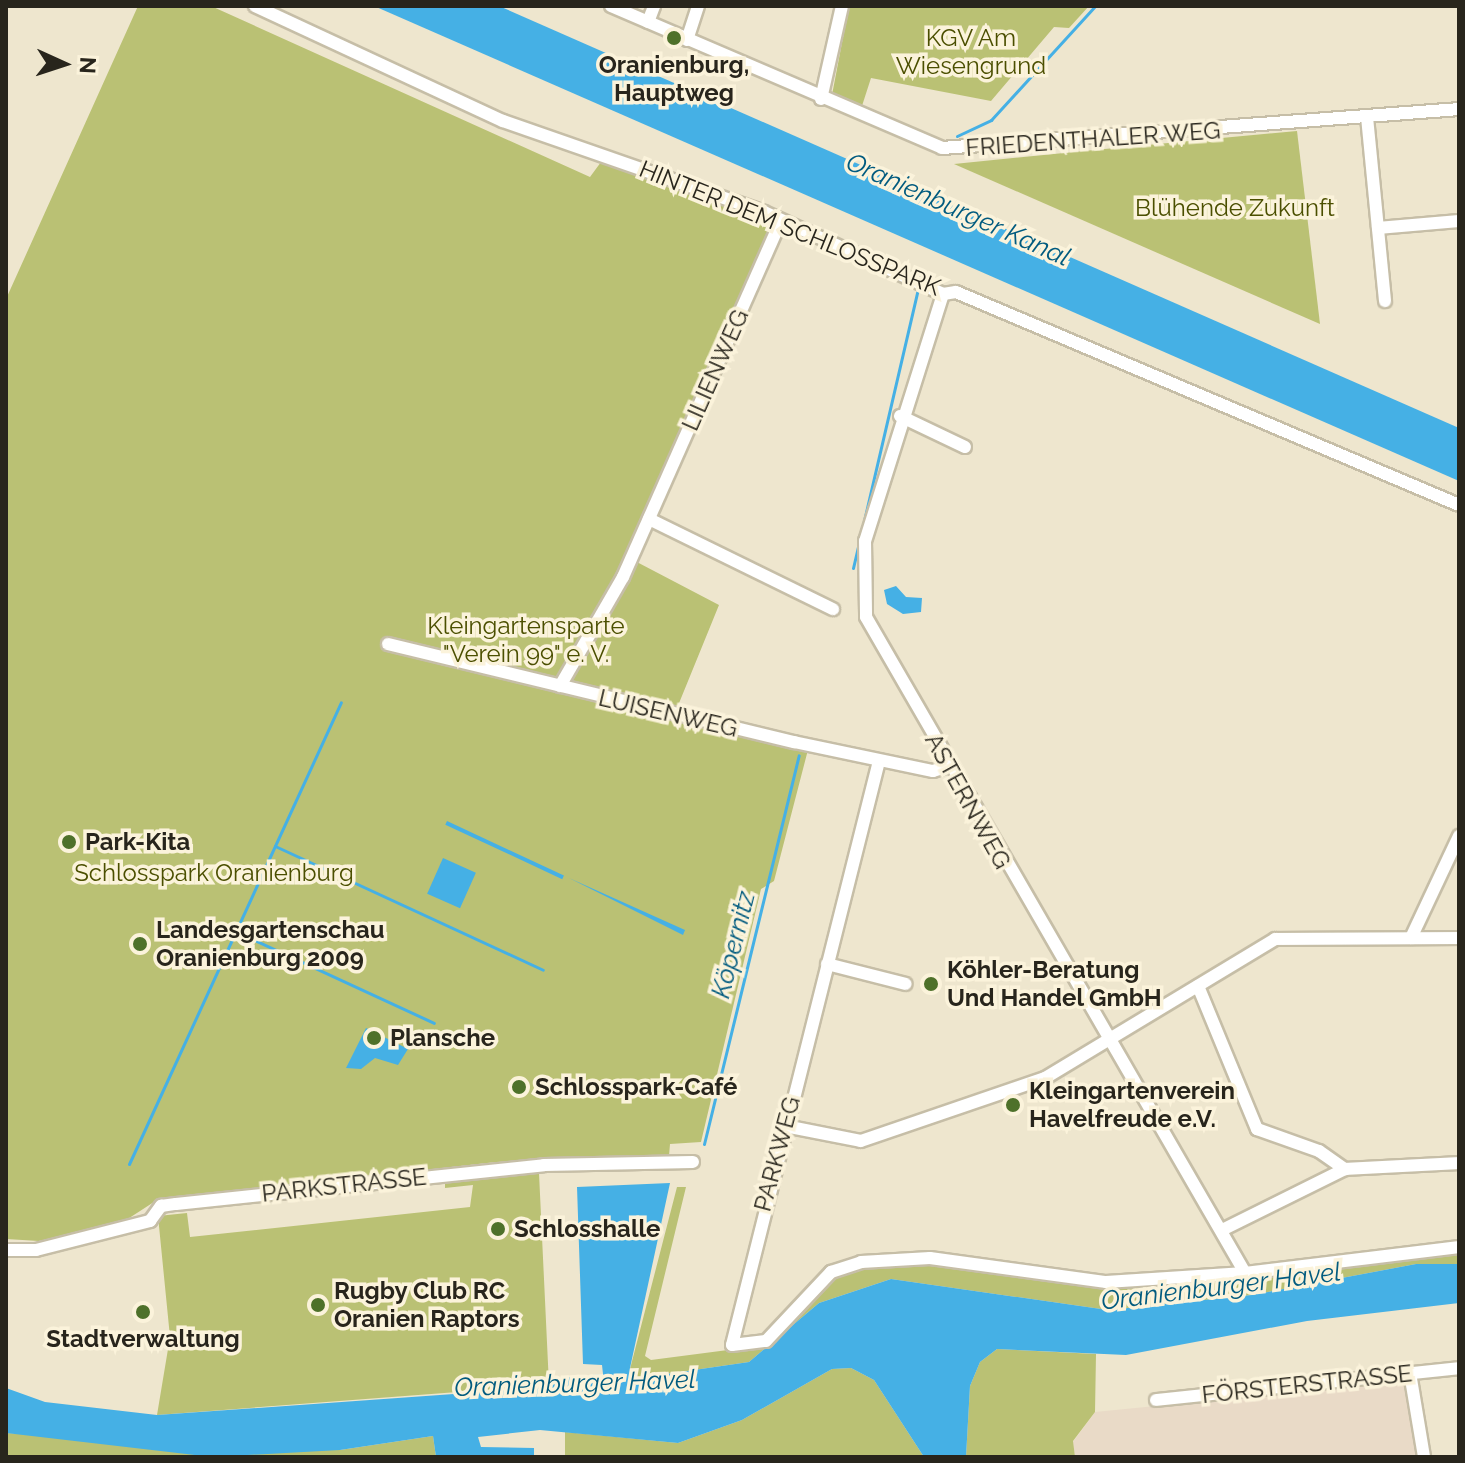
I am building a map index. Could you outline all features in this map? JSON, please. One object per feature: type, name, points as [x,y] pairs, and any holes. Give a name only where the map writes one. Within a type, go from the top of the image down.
[{"type":"street","name":"HINTER DEM SCHLOSSPARK","points":[[255,6],[503,121],[781,220],[943,294],[956,292],[1459,505]]},
{"type":"street","name":"FRIEDENTHALER WEG","points":[[611,6],[916,142],[971,151],[1459,109]]},
{"type":"street","points":[[648,22],[654,6]]},
{"type":"street","points":[[687,40],[698,6]]},
{"type":"street","points":[[821,99],[842,6]]},
{"type":"street","points":[[1367,117],[1385,301]]},
{"type":"street","name":"LILIENWEG","points":[[560,686],[589,647],[781,220]]},
{"type":"street","points":[[1378,228],[1459,221]]},
{"type":"street","name":"ASTERNWEG","points":[[943,294],[900,416],[865,541],[862,604],[948,766],[1245,1273]]},
{"type":"street","points":[[900,416],[965,447]]},
{"type":"street","points":[[649,519],[833,609]]},
{"type":"street","name":"LUISENWEG","points":[[388,644],[879,761],[933,771],[948,766]]},
{"type":"street","name":"PARKWEG","points":[[879,761],[732,1345],[766,1341],[831,1272],[861,1262],[930,1258],[1106,1282],[1245,1273]]},
{"type":"street","points":[[1411,938],[1459,836]]},
{"type":"street","points":[[785,1126],[844,1139],[879,1136],[1045,1078],[1265,943],[1292,935],[1459,938]]},
{"type":"street","points":[[827,964],[906,984]]},
{"type":"street","points":[[1198,986],[1257,1129],[1319,1151],[1345,1169]]},
{"type":"street","name":"PARKSTRASSE","points":[[6,1250],[36,1250],[150,1221],[161,1206],[176,1204],[501,1169],[693,1162]]},
{"type":"street","points":[[1222,1230],[1345,1169],[1459,1163]]},
{"type":"street","points":[[1245,1273],[1459,1247]]},
{"type":"street","name":"FÖRSTERSTRASSE","points":[[1156,1400],[1459,1368]]},
{"type":"street","points":[[1410,1373],[1424,1457]]},
{"type":"shaded area","points":[[1408,1381],[1419,1457],[1075,1457],[1073,1442],[1095,1412]]},
{"type":"green space","name":"Schlosspark Oranienburg","points":[[138,6],[211,6],[590,177],[601,162],[778,226],[633,560],[719,605],[675,713],[810,742],[774,881],[761,889],[701,1142],[670,1144],[669,1156],[496,1162],[157,1200],[120,1224],[39,1241],[6,1239],[6,299]]},
{"type":"green space","name":"KGV Am Wiesengrund","points":[[849,6],[1089,6],[1069,28],[1054,27],[991,101],[871,78],[861,109],[832,95]]},
{"type":"green space","name":"Blühende Zukunft","points":[[1297,131],[1320,324],[954,164],[1094,150]]},
{"type":"green space","points":[[539,1173],[549,1385],[157,1415],[170,1337],[158,1216],[187,1213],[190,1237],[470,1207],[473,1185],[445,1188],[445,1180]]},
{"type":"green space","points":[[677,1187],[686,1187],[645,1356],[651,1360],[751,1347],[831,1272],[930,1258],[1106,1282],[1459,1247],[1459,1264],[1416,1264],[1252,1295],[1108,1310],[891,1279],[819,1303],[749,1362],[639,1378],[630,1369]]},
{"type":"green space","points":[[997,1349],[1096,1354],[1095,1412],[1073,1441],[1075,1457],[966,1457],[970,1386],[980,1362]]},
{"type":"green space","points":[[851,1368],[874,1380],[924,1457],[565,1457],[565,1432],[678,1443],[742,1420],[832,1369]]},
{"type":"green space","points":[[6,1433],[340,1450],[433,1436],[436,1457],[6,1457]]},
{"type":"water","name":"Oranienburger Kanal","points":[[374,6],[499,6],[1459,428],[1459,481]]},
{"type":"water","points":[[896,586],[906,597],[922,598],[921,612],[903,614],[887,604],[884,590]]},
{"type":"water","points":[[447,821],[564,876],[562,879],[445,825]]},
{"type":"water","points":[[443,858],[476,873],[460,908],[427,894]]},
{"type":"water","points":[[569,878],[685,930],[683,935]]},
{"type":"water","name":"Plansche","points":[[366,1028],[408,1049],[398,1065],[375,1058],[361,1069],[346,1068]]},
{"type":"water","name":"Oranienburger Havel","points":[[670,1183],[630,1368],[639,1378],[749,1362],[819,1303],[891,1279],[1108,1310],[1252,1295],[1416,1264],[1459,1264],[1459,1303],[1307,1321],[1126,1355],[997,1349],[980,1362],[970,1386],[966,1457],[924,1457],[874,1380],[851,1368],[832,1369],[742,1420],[678,1443],[540,1430],[478,1437],[481,1447],[534,1448],[534,1457],[436,1457],[433,1436],[340,1450],[212,1457],[6,1433],[6,1388],[45,1402],[157,1415],[538,1388],[560,1378],[603,1374],[602,1365],[583,1364],[577,1187]]},
{"type":"waterway","name":"Köpernitz","points":[[957,136],[991,120],[1095,6]]},
{"type":"waterway","name":"Köpernitz","points":[[853,568],[918,289]]},
{"type":"waterway","points":[[129,1164],[341,702]]},
{"type":"waterway","name":"Köpernitz","points":[[704,1144],[799,755]]},
{"type":"waterway","points":[[275,846],[543,970]]},
{"type":"waterway","points":[[235,931],[434,1023]]},
{"type":"place","name":"Oranienburg, Hauptweg","points":[[674,38]]},
{"type":"place","name":"Park-Kita","points":[[69,842]]},
{"type":"place","name":"Landesgartenschau Oranienburg 2009","points":[[140,944]]},
{"type":"place","name":"Köhler-Beratung Und Handel GmbH","points":[[931,984]]},
{"type":"place","name":"Plansche","points":[[374,1038]]},
{"type":"place","name":"Schlosspark-Café","points":[[519,1087]]},
{"type":"place","name":"Kleingartenverein Havelfreude e.V.","points":[[1013,1105]]},
{"type":"place","name":"Schlosshalle","points":[[498,1229]]},
{"type":"place","name":"Rugby Club RC Oranien Raptors","points":[[318,1305]]},
{"type":"place","name":"Stadtverwaltung","points":[[143,1312]]},
{"type":"park label","name":"Kleingartensparte \"Verein 99\" e. V.","points":[[526,640]]}]
